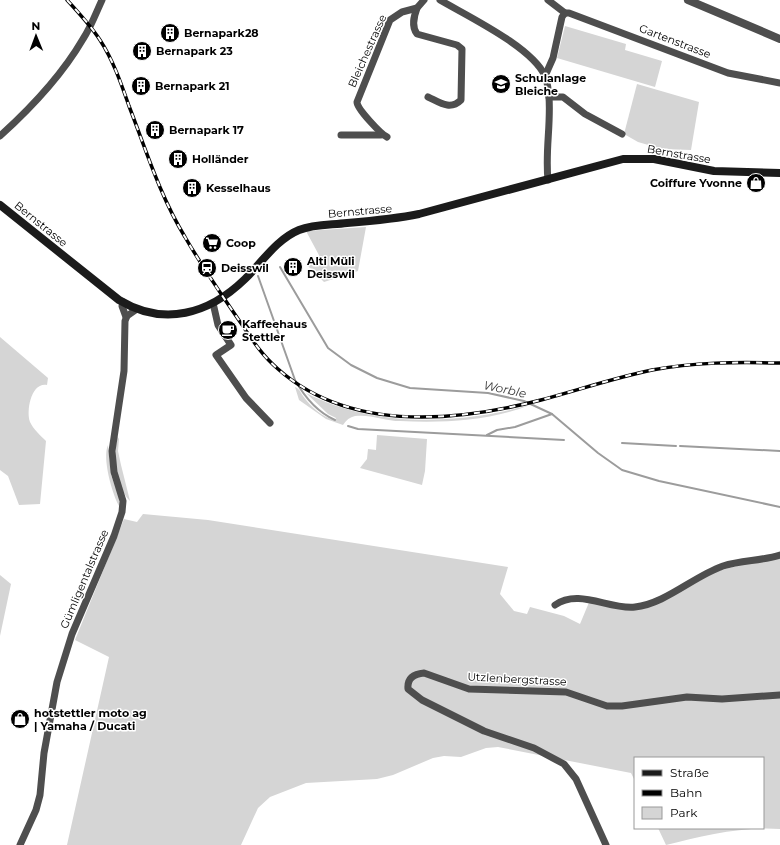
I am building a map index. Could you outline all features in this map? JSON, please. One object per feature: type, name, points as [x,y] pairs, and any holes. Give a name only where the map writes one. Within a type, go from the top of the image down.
[{"type":"main road","name":"Bernstrasse","points":[[0,205],[123,302],[137,309],[155,314],[176,315],[191,312],[213,303],[237,286],[280,242],[299,230],[315,226],[392,219],[419,214],[614,161],[640,158],[660,160],[708,170],[736,173],[780,173]]},
{"type":"street","points":[[0,136],[45,90],[74,52],[86,34],[102,0]]},
{"type":"street","name":"Bleichestrasse","points":[[341,135],[384,136],[378,128],[358,110],[357,102],[390,20],[402,12],[417,8],[424,0]]},
{"type":"street","points":[[440,0],[519,47],[532,58],[545,76],[549,97],[547,159],[548,180]]},
{"type":"street","name":"Gartenstrasse","points":[[548,0],[565,13],[569,13],[728,73],[780,83]]},
{"type":"street","points":[[688,0],[780,38]]},
{"type":"street","points":[[417,8],[414,20],[414,30],[417,34],[457,46],[462,49],[461,100],[455,105],[450,106],[428,97]]},
{"type":"street","points":[[545,76],[553,58],[565,13]]},
{"type":"street","points":[[549,97],[563,97],[586,114],[622,134]]},
{"type":"street","name":"Gümligentalstrasse","points":[[20,845],[36,810],[40,795],[44,753],[57,682],[72,634],[114,536],[122,512],[122,501],[114,472],[112,451],[124,371],[126,317],[122,306],[123,302]]},
{"type":"street","points":[[213,303],[218,325],[231,345],[216,354],[238,388],[270,423]]},
{"type":"street","points":[[126,317],[137,309]]},
{"type":"street","points":[[555,605],[565,600],[582,599],[622,606],[640,606],[660,598],[723,566],[780,555]]},
{"type":"street","name":"Utzlenbergstrasse","points":[[606,845],[574,775],[564,764],[534,748],[484,731],[422,700],[408,689],[410,678],[416,674],[424,673],[454,685],[475,690],[566,692],[607,706],[628,705],[686,697],[730,699],[780,695]]},
{"type":"green space","points":[[565,26],[626,44],[625,50],[662,61],[655,87],[557,58]]},
{"type":"green space","points":[[637,84],[699,102],[691,150],[662,149],[638,142],[624,134]]},
{"type":"green space","points":[[366,227],[358,271],[324,282],[306,264],[320,257],[306,231]]},
{"type":"green space","points":[[0,337],[48,378],[47,385],[42,385],[34,392],[29,405],[31,425],[46,441],[40,504],[19,505],[8,476],[0,470]]},
{"type":"green space","points":[[295,387],[317,411],[330,419],[335,420],[336,418],[328,414],[306,393],[332,404],[359,412],[416,420],[474,416],[502,412],[530,405],[499,415],[466,420],[433,422],[400,421],[355,416],[350,418],[343,425],[326,419],[299,400]]},
{"type":"green space","points":[[377,435],[427,439],[425,471],[422,485],[360,468],[367,459],[368,449],[376,450]]},
{"type":"green space","points":[[117,436],[119,439],[118,451],[130,501],[121,487],[117,470]]},
{"type":"green space","points":[[108,445],[111,475],[119,497],[119,506],[113,493],[107,467],[106,451]]},
{"type":"green space","points":[[143,514],[208,520],[508,567],[500,594],[514,611],[527,614],[530,607],[564,616],[580,624],[590,600],[640,606],[706,574],[780,555],[780,829],[764,828],[764,757],[634,757],[634,779],[631,773],[498,747],[486,748],[461,757],[444,756],[433,758],[393,775],[377,779],[306,783],[270,797],[258,808],[241,845],[67,845],[109,657],[75,640],[124,519],[137,522]]},
{"type":"green space","points":[[0,575],[11,584],[0,636]]},
{"type":"green space","points":[[658,829],[752,829],[708,835],[666,845]]},
{"type":"waterway","name":"Worble","points":[[280,267],[328,348],[351,365],[377,378],[410,388],[488,393],[524,401],[552,414],[598,453],[622,470],[659,481],[780,507]]},
{"type":"waterway","points":[[258,276],[295,380],[312,403],[322,413],[335,420]]},
{"type":"waterway","points":[[487,435],[497,430],[515,427],[552,414]]},
{"type":"waterway","points":[[348,426],[358,429],[564,440]]},
{"type":"waterway","points":[[622,443],[676,446]]},
{"type":"waterway","points":[[680,446],[780,451]]},
{"type":"railway","points":[[67,0],[93,30],[109,56],[120,80],[168,205],[197,256],[259,350],[278,369],[306,389],[337,404],[370,412],[404,416],[439,416],[508,408],[624,377],[668,367],[716,363],[780,363]]},
{"type":"place","name":"Bernapark28","points":[[170,33]]},
{"type":"place","name":"Bernapark 23","points":[[142,51]]},
{"type":"place","name":"Schulanlage Bleiche","points":[[501,84]]},
{"type":"place","name":"Bernapark 21","points":[[141,86]]},
{"type":"place","name":"Bernapark 17","points":[[155,130]]},
{"type":"place","name":"Holländer","points":[[178,159]]},
{"type":"place","name":"Coiffure Yvonne","points":[[756,183]]},
{"type":"place","name":"Kesselhaus","points":[[192,188]]},
{"type":"place","name":"Coop","points":[[212,243]]},
{"type":"place","name":"Alti Müli Deisswil","points":[[293,267]]},
{"type":"place","name":"Deisswil","points":[[207,268]]},
{"type":"place","name":"Kaffeehaus Stettler","points":[[228,330]]},
{"type":"place","name":"hotstettler moto ag | Yamaha / Ducati","points":[[20,719]]}]
